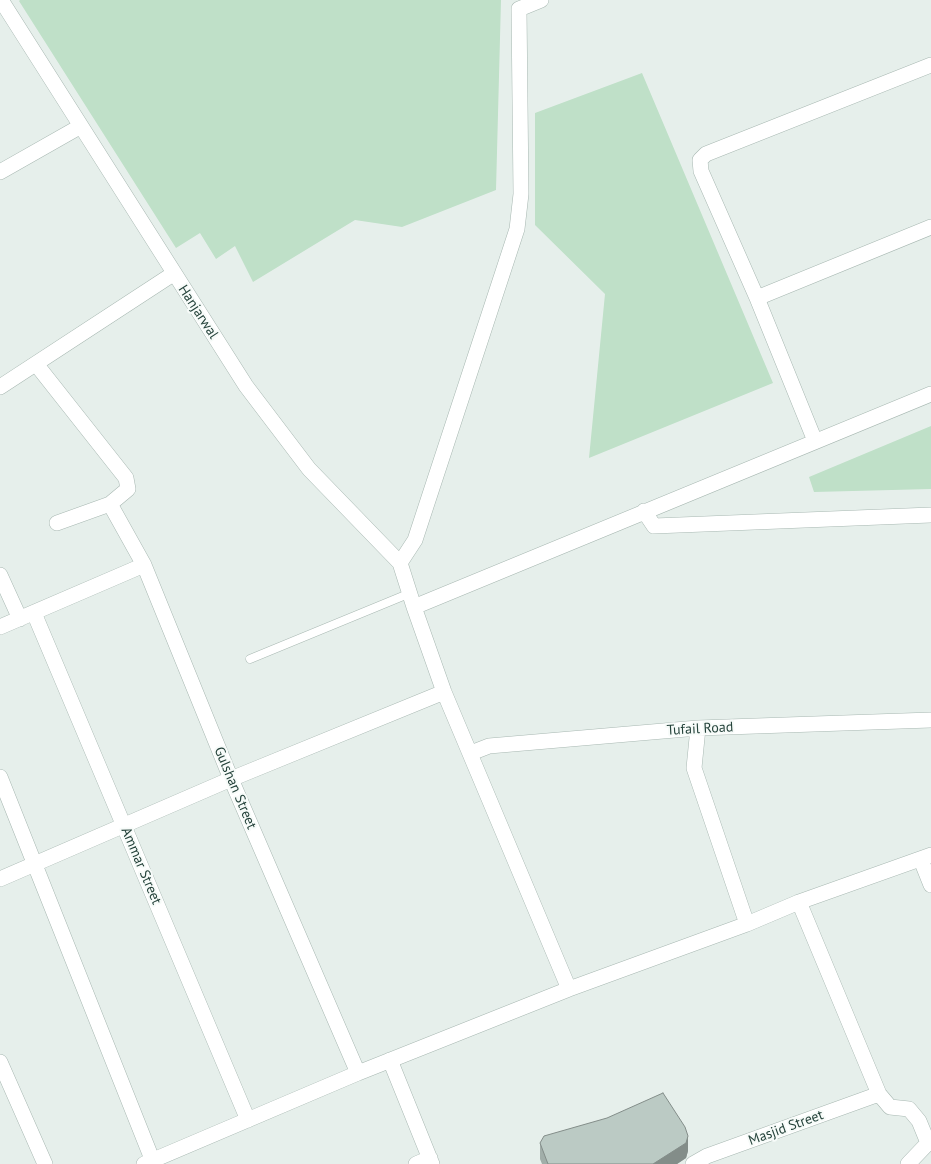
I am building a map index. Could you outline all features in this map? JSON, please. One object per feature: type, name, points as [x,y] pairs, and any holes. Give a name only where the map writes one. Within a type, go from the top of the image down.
[{"type":"street","name":"Hanjarwal","points":[[1,0],[173,274],[246,386],[309,469],[400,563],[411,600],[444,692],[472,753],[570,989]]},
{"type":"street","points":[[400,563],[415,540],[517,228],[521,194],[519,5],[541,0]]},
{"type":"street","points":[[815,441],[757,298],[701,170],[700,160],[706,154],[931,65]]},
{"type":"street","points":[[0,172],[81,126]]},
{"type":"street","points":[[757,298],[931,227]]},
{"type":"street","points":[[0,387],[173,274]]},
{"type":"street","points":[[36,364],[126,478],[128,489],[110,504],[57,523]]},
{"type":"street","points":[[411,600],[644,511],[931,394]]},
{"type":"street","name":"Gulshan Street","points":[[110,504],[144,565],[231,779],[358,1073]]},
{"type":"street","points":[[644,511],[654,526],[931,514]]},
{"type":"street","points":[[0,627],[144,565]]},
{"type":"street","name":"Ammar Street","points":[[0,575],[27,616],[124,826],[248,1120]]},
{"type":"street","points":[[0,879],[231,779],[444,692]]},
{"type":"street","name":"Tufail Road","points":[[472,753],[490,746],[698,728],[931,720]]},
{"type":"street","points":[[698,728],[694,768],[746,924]]},
{"type":"street","points":[[0,777],[150,1163],[390,1060],[799,902],[926,858],[931,885]]},
{"type":"street","points":[[799,902],[879,1094],[890,1107],[909,1109],[919,1121],[928,1143],[908,1164]]},
{"type":"street","points":[[390,1060],[426,1162]]},
{"type":"street","points":[[0,1062],[45,1164]]},
{"type":"street","name":"Masjid Street","points":[[693,1164],[707,1156],[879,1094]]},
{"type":"lane","points":[[250,659],[411,600]]},
{"type":"green space","points":[[20,0],[501,0],[496,190],[402,227],[355,220],[253,282],[235,246],[216,259],[200,233],[176,248]]},
{"type":"green space","points":[[642,73],[773,383],[589,458],[605,294],[535,225],[535,113]]},
{"type":"green space","points":[[931,426],[931,489],[814,492],[809,477]]},
{"type":"building","points":[[663,1093],[685,1127],[688,1136],[686,1143],[653,1164],[548,1164],[540,1143],[544,1136],[607,1118]]}]
